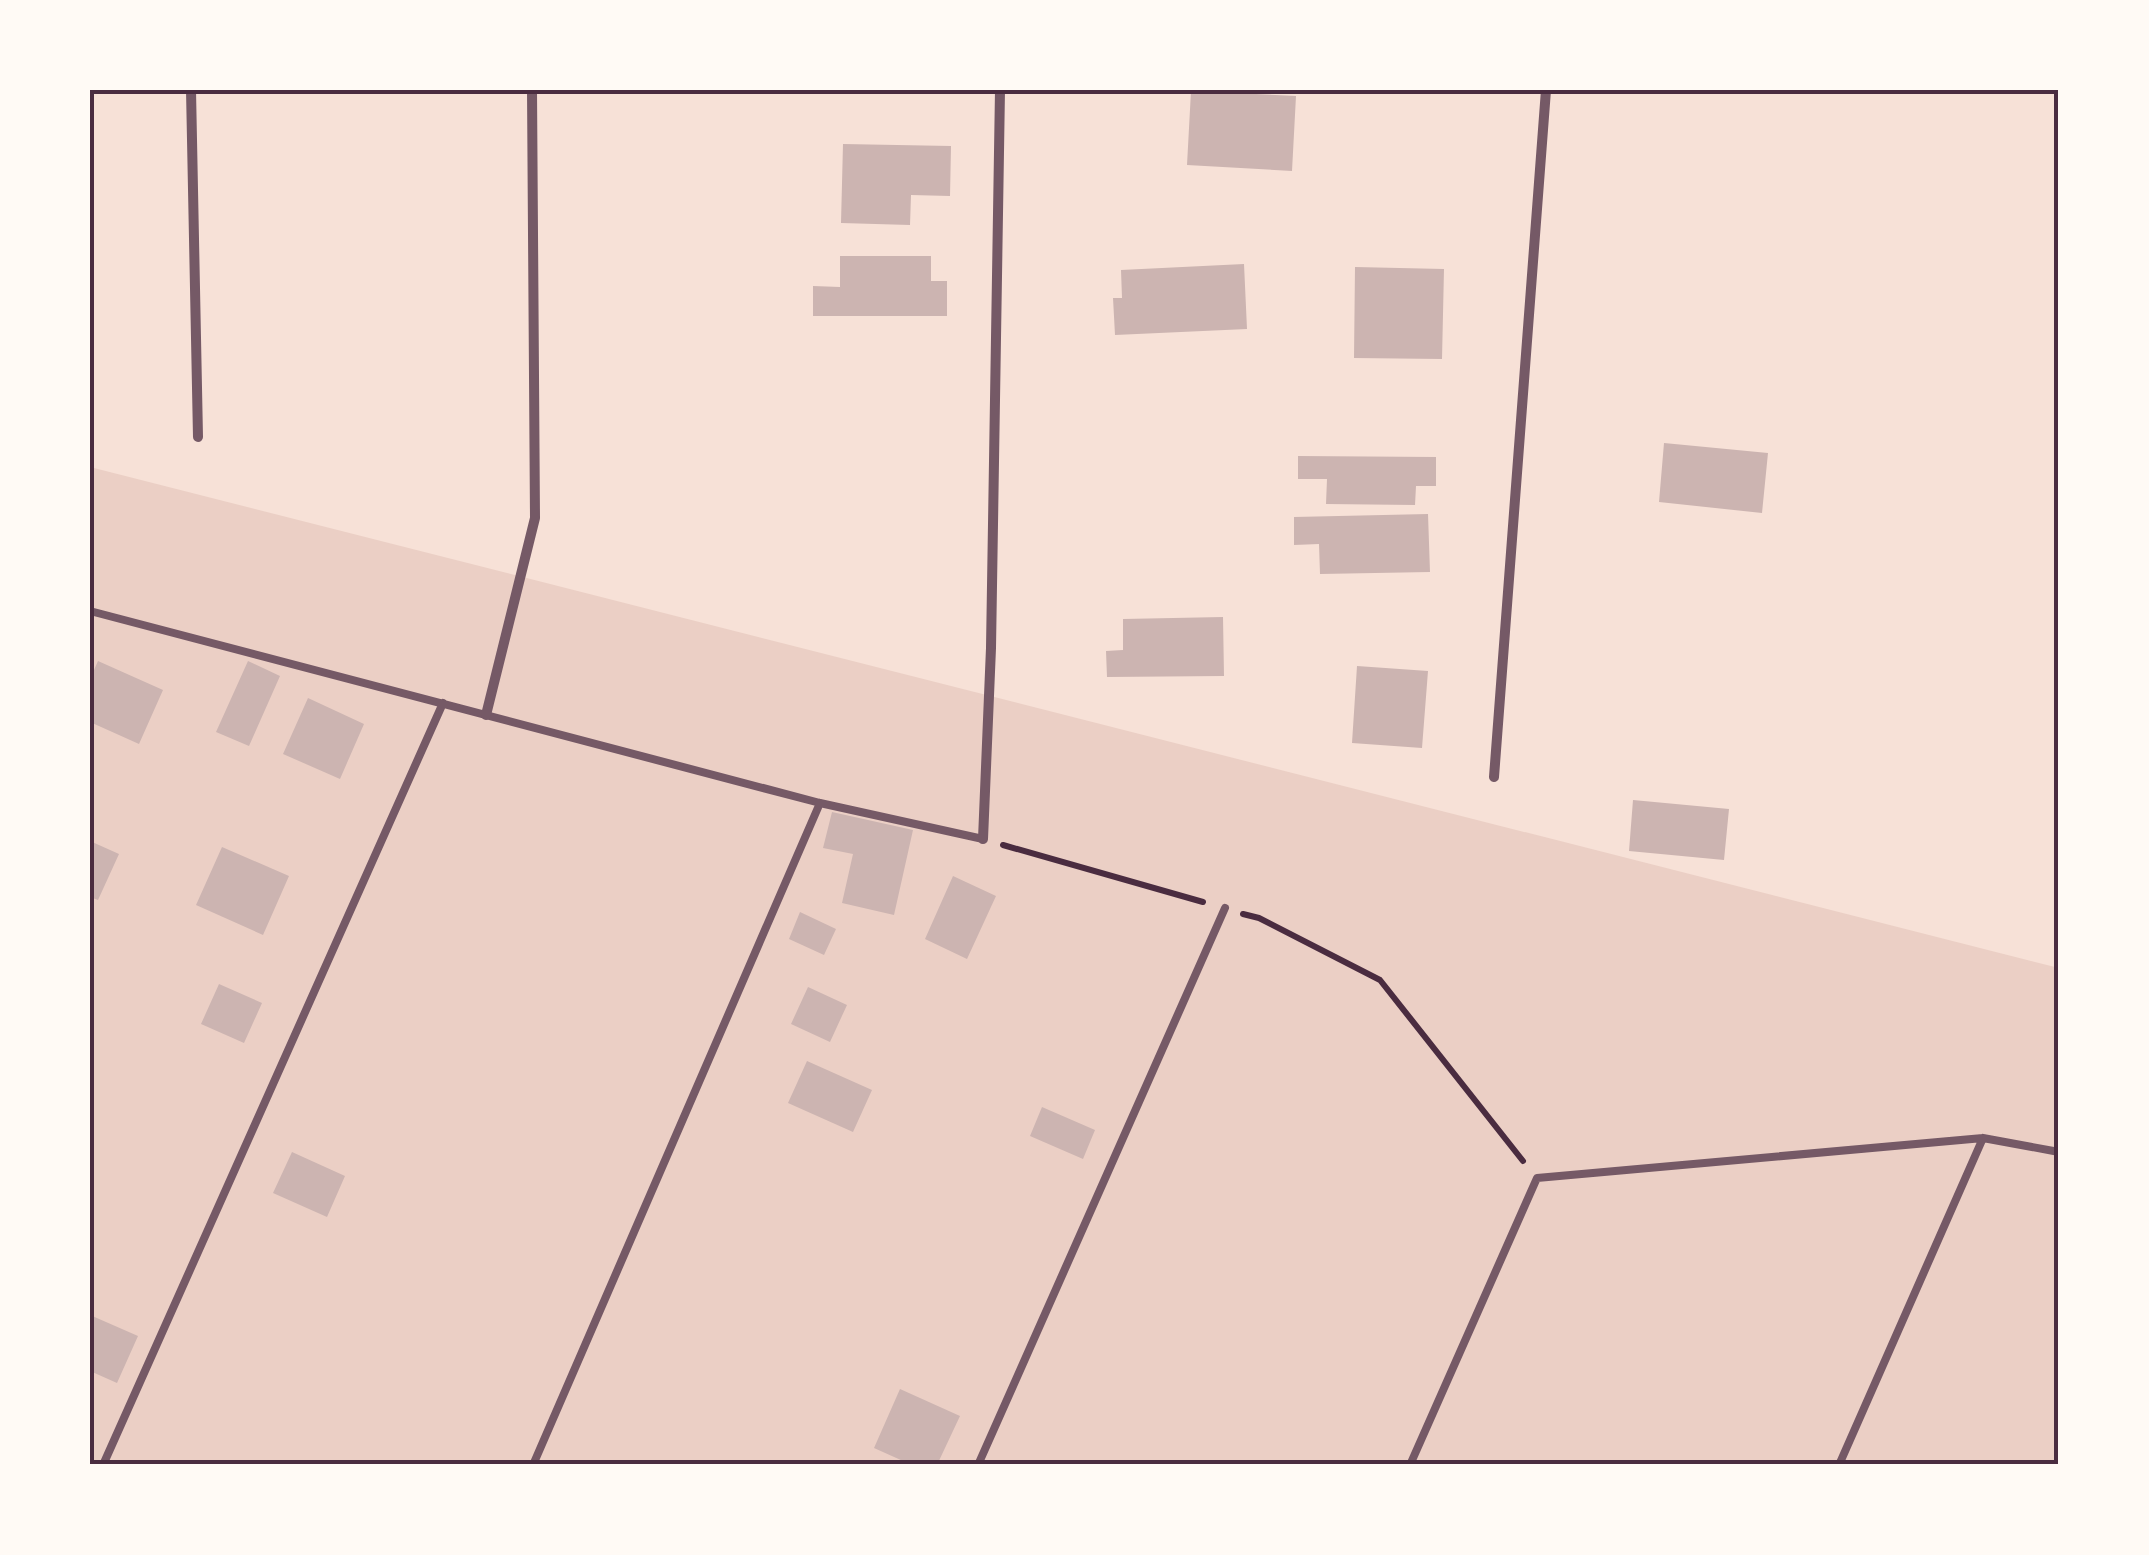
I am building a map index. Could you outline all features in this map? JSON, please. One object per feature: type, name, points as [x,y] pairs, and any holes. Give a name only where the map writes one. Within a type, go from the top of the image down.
[{"type":"street","points":[[191,90],[198,437]]},
{"type":"street","points":[[486,715],[535,518],[532,90]]},
{"type":"street","points":[[982,839],[990,648],[1000,90]]},
{"type":"street","points":[[1494,777],[1546,90]]},
{"type":"lane","points":[[90,611],[820,803],[982,839]]},
{"type":"lane","points":[[102,1465],[443,703]]},
{"type":"lane","points":[[532,1465],[820,803]]},
{"type":"lane","points":[[978,1465],[1224,908]]},
{"type":"lane","points":[[1839,1465],[1983,1138]]},
{"type":"lane","points":[[1410,1465],[1537,1178],[1983,1138],[2059,1152]]},
{"type":"path","points":[[982,839],[1259,918],[1380,980],[1537,1178]]},
{"type":"shaded area","points":[[90,467],[2059,968],[2059,1465],[90,1465]]},
{"type":"building","points":[[1191,91],[1296,96],[1292,171],[1187,165]]},
{"type":"building","points":[[843,144],[951,146],[950,196],[911,195],[910,225],[841,223]]},
{"type":"building","points":[[840,256],[931,256],[931,281],[947,281],[947,316],[813,316],[813,286],[840,287]]},
{"type":"building","points":[[1244,264],[1247,329],[1115,335],[1113,298],[1122,298],[1121,270]]},
{"type":"building","points":[[1355,267],[1444,269],[1442,359],[1354,358]]},
{"type":"building","points":[[1664,443],[1768,453],[1762,513],[1659,502]]},
{"type":"building","points":[[1298,456],[1436,457],[1436,486],[1416,486],[1415,505],[1326,504],[1327,479],[1298,479]]},
{"type":"building","points":[[1428,514],[1430,572],[1320,574],[1319,544],[1294,545],[1294,517]]},
{"type":"building","points":[[1223,617],[1224,676],[1107,677],[1106,651],[1123,650],[1123,619]]},
{"type":"building","points":[[98,661],[163,690],[139,744],[90,722],[90,679]]},
{"type":"building","points":[[248,661],[280,676],[249,746],[216,732]]},
{"type":"building","points":[[1357,666],[1428,671],[1422,748],[1352,743]]},
{"type":"building","points":[[308,698],[364,724],[340,779],[283,754]]},
{"type":"building","points":[[1633,800],[1729,809],[1724,860],[1629,851]]},
{"type":"building","points":[[832,812],[913,830],[894,915],[842,903],[853,854],[823,848]]},
{"type":"building","points":[[90,841],[119,854],[98,900],[90,897]]},
{"type":"building","points":[[222,847],[289,876],[263,935],[196,905]]},
{"type":"building","points":[[953,876],[996,896],[967,959],[925,939]]},
{"type":"building","points":[[800,912],[836,929],[824,955],[789,939]]},
{"type":"building","points":[[219,984],[262,1003],[244,1043],[201,1024]]},
{"type":"building","points":[[808,987],[847,1005],[830,1042],[791,1024]]},
{"type":"building","points":[[807,1061],[872,1090],[853,1132],[788,1103]]},
{"type":"building","points":[[1042,1107],[1095,1130],[1083,1159],[1030,1136]]},
{"type":"building","points":[[292,1152],[345,1176],[327,1217],[273,1193]]},
{"type":"building","points":[[90,1315],[138,1336],[117,1383],[90,1371]]},
{"type":"building","points":[[900,1389],[960,1416],[937,1465],[912,1465],[874,1448]]}]
